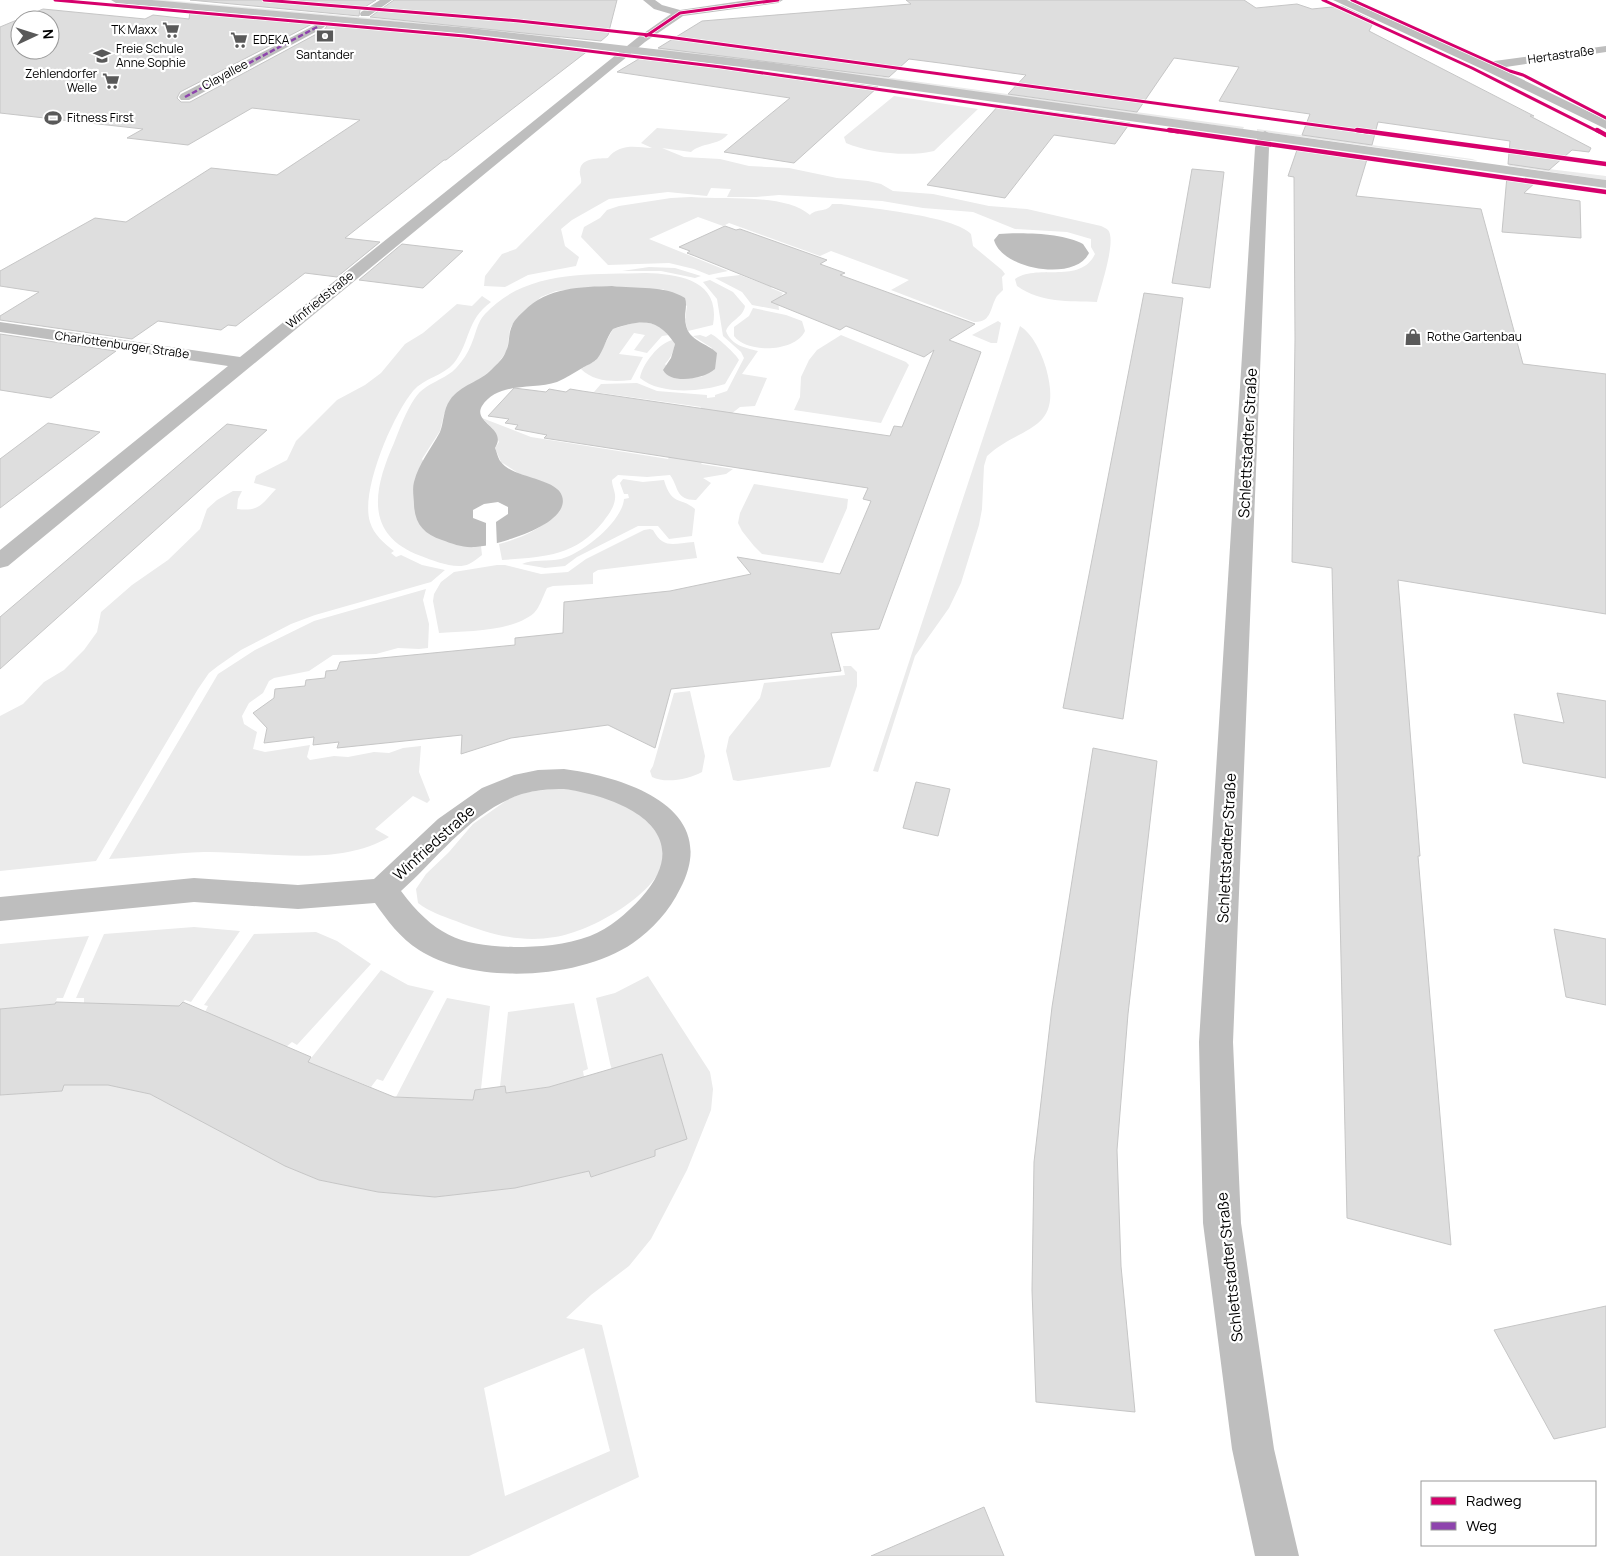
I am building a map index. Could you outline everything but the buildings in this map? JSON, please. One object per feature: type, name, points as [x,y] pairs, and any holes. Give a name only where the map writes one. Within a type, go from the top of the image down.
[{"type":"main road","points":[[116,0],[470,31],[767,66],[1606,184]]},
{"type":"main road","points":[[198,0],[641,40],[1606,172]]},
{"type":"street","points":[[364,14],[386,0]]},
{"type":"street","points":[[648,0],[658,7],[680,14],[731,5],[778,0]]},
{"type":"street","points":[[1338,0],[1486,66],[1606,125]]},
{"type":"street","name":"Winfriedstraße","points":[[0,561],[628,50],[680,14]]},
{"type":"street","name":"Clayallee","points":[[185,97],[319,26]]},
{"type":"street","name":"Hertastraße","points":[[1486,66],[1606,49]]},
{"type":"street","name":"Schlettstadter Straße","points":[[1265,135],[1262,148],[1216,1042],[1222,1223],[1253,1449],[1277,1556]]},
{"type":"street","name":"Charlottenburger Straße","points":[[0,327],[244,363]]},
{"type":"street","name":"Winfriedstraße","points":[[0,909],[92,898],[207,889],[301,897],[382,889],[438,835],[486,798],[504,788],[546,779],[575,780],[600,784],[650,806],[668,825],[676,843],[676,868],[666,890],[636,923],[616,938],[600,945],[555,957],[494,960],[474,957],[438,945],[413,929],[382,889]]},
{"type":"shaded area","points":[[146,0],[165,0],[565,35],[559,38],[469,28]]},
{"type":"shaded area","points":[[662,46],[1244,127],[1243,129],[657,50]]},
{"type":"shaded area","points":[[894,96],[978,109],[934,151],[913,154],[877,152],[846,143],[844,137]]},
{"type":"shaded area","points":[[657,128],[728,134],[720,140],[691,152],[662,148],[684,157],[720,159],[749,166],[789,168],[837,178],[868,181],[881,184],[893,191],[933,194],[989,206],[1027,209],[1101,226],[1108,230],[1110,244],[1107,265],[1097,302],[1065,301],[1036,296],[1017,286],[1015,279],[1035,273],[1079,269],[1088,263],[1095,254],[1091,247],[1091,239],[1067,232],[1015,229],[973,212],[923,208],[882,201],[779,195],[727,197],[731,189],[711,188],[707,196],[668,192],[609,199],[572,220],[561,229],[565,246],[579,257],[576,266],[528,275],[505,287],[484,286],[485,276],[502,254],[516,249],[581,183],[580,170],[584,163],[591,160],[608,158],[623,148],[652,148],[641,143]]},
{"type":"shaded area","points":[[1257,129],[1472,159],[1478,161],[1257,131]]},
{"type":"shaded area","points":[[1507,164],[1606,176],[1606,180],[1510,166]]},
{"type":"shaded area","points":[[691,197],[770,200],[786,203],[810,215],[827,209],[832,204],[841,204],[910,214],[948,222],[971,234],[973,246],[1002,270],[1005,274],[1002,277],[1003,290],[997,296],[987,317],[980,322],[974,322],[891,290],[909,280],[831,251],[820,256],[729,223],[723,226],[698,217],[649,239],[728,271],[709,275],[669,263],[608,265],[581,237],[584,227],[600,218],[607,210],[619,206]]},
{"type":"shaded area","points":[[1030,233],[1054,235],[1083,244],[1089,253],[1082,262],[1070,267],[1055,270],[1040,269],[1010,259],[1000,250],[994,240],[999,234]]},
{"type":"shaded area","points":[[649,267],[675,268],[701,276],[695,278],[661,271],[622,271]]},
{"type":"shaded area","points":[[646,273],[672,275],[695,282],[711,298],[714,310],[713,325],[688,331],[685,320],[687,306],[663,289],[646,290],[612,286],[556,291],[541,297],[514,322],[510,329],[507,351],[498,363],[444,414],[440,431],[422,459],[474,547],[481,546],[482,555],[464,566],[445,564],[402,547],[390,536],[382,523],[378,508],[378,493],[387,460],[403,420],[415,398],[425,388],[447,375],[461,362],[473,341],[482,317],[501,299],[539,282],[560,277],[582,275]]},
{"type":"shaded area","points":[[740,275],[783,293],[778,300],[779,310],[752,305],[742,292],[715,278]]},
{"type":"shaded area","points":[[710,280],[733,292],[745,306],[742,313],[730,324],[726,331],[735,343],[758,351],[742,374],[767,378],[755,406],[740,407],[731,414],[700,409],[701,407],[594,392],[601,384],[637,383],[657,391],[707,395],[707,398],[715,397],[715,395],[727,391],[744,358],[741,352],[723,336],[717,299],[703,282]]},
{"type":"shaded area","points":[[612,286],[659,289],[685,298],[685,321],[688,330],[694,338],[717,353],[715,369],[710,373],[688,379],[673,378],[667,375],[663,370],[671,358],[675,344],[662,329],[648,323],[640,323],[613,329],[597,359],[557,382],[497,393],[489,398],[482,406],[480,412],[497,435],[498,441],[495,448],[500,461],[514,472],[552,485],[562,496],[562,506],[555,516],[544,525],[514,538],[485,546],[471,547],[458,545],[430,535],[416,518],[413,485],[422,462],[440,432],[450,400],[459,391],[482,377],[500,361],[507,348],[514,322],[533,303],[543,297],[565,290]]},
{"type":"shaded area","points":[[482,296],[491,302],[477,316],[454,363],[417,387],[396,417],[380,454],[370,492],[368,508],[370,522],[377,535],[394,551],[391,553],[396,557],[401,555],[422,565],[445,570],[431,582],[315,615],[291,624],[241,650],[209,673],[198,689],[96,861],[0,871],[0,716],[23,704],[44,682],[64,670],[84,650],[97,632],[101,612],[132,585],[168,560],[200,529],[207,509],[217,500],[233,491],[242,491],[238,499],[237,509],[244,510],[260,506],[276,489],[254,483],[256,476],[287,460],[296,441],[337,400],[365,385],[381,373],[405,344],[423,333],[457,304],[472,306]]},
{"type":"shaded area","points":[[753,308],[786,315],[802,321],[805,331],[800,338],[782,347],[760,348],[749,346],[740,342],[734,336],[734,327],[749,316]]},
{"type":"shaded area","points":[[998,321],[1001,323],[997,343],[991,343],[972,335]]},
{"type":"shaded area","points":[[644,322],[657,325],[669,335],[662,336],[647,353],[634,350],[645,335],[634,333],[619,354],[643,357],[631,380],[611,381],[598,379],[581,369],[596,360],[613,329]]},
{"type":"shaded area","points":[[1020,326],[1033,339],[1046,368],[1050,389],[1049,405],[1044,416],[1036,424],[987,456],[984,466],[982,509],[979,525],[961,583],[949,608],[915,656],[878,772],[873,771]]},
{"type":"shaded area","points":[[711,334],[739,360],[725,384],[704,389],[681,390],[658,387],[640,378],[644,367],[657,349],[673,340],[675,344],[673,350],[665,364],[677,378],[702,377],[712,348],[693,336],[700,335],[706,337]]},
{"type":"shaded area","points":[[841,335],[906,362],[909,365],[881,423],[794,410],[800,397],[801,377],[809,360],[817,350]]},
{"type":"shaded area","points":[[482,418],[531,437],[668,459],[670,456],[703,461],[701,464],[733,469],[726,474],[703,478],[711,483],[696,500],[684,498],[670,475],[647,477],[618,475],[612,480],[615,496],[612,508],[592,534],[569,549],[557,553],[531,558],[502,560],[499,544],[535,530],[550,519],[562,505],[557,489],[518,473],[501,462],[495,448],[499,442],[492,428]]},
{"type":"shaded area","points":[[623,479],[643,482],[664,480],[673,498],[695,509],[692,536],[669,539],[658,526],[638,526],[577,557],[565,566],[545,568],[522,564],[570,556],[600,535],[609,527],[622,508],[624,499],[629,498],[628,494],[624,494],[620,483]]},
{"type":"shaded area","points":[[754,484],[848,499],[847,508],[823,563],[762,554],[754,546],[738,523],[740,513]]},
{"type":"shaded area","points":[[650,529],[666,543],[694,542],[697,558],[598,570],[593,573],[593,584],[547,588],[540,605],[534,613],[514,624],[476,631],[439,633],[433,601],[434,594],[441,582],[454,572],[505,565],[541,574],[568,572],[586,559],[644,530]]},
{"type":"shaded area","points":[[426,589],[423,600],[429,624],[428,648],[398,648],[376,654],[333,655],[309,671],[274,678],[269,681],[263,693],[249,703],[242,716],[244,724],[257,732],[253,749],[265,752],[310,745],[307,757],[310,760],[334,756],[348,757],[374,752],[389,753],[403,748],[421,746],[419,772],[430,800],[427,803],[413,796],[375,829],[389,837],[369,847],[323,855],[299,856],[204,852],[109,859],[218,674],[255,650],[314,621]]},
{"type":"shaded area","points":[[843,666],[851,666],[857,672],[857,686],[830,767],[738,781],[733,780],[726,751],[729,737],[760,698],[764,683],[845,675]]},
{"type":"shaded area","points":[[690,691],[705,756],[702,772],[677,780],[664,780],[652,777],[650,771],[674,693]]},
{"type":"shaded area","points":[[560,788],[612,798],[639,815],[657,833],[665,851],[661,869],[638,896],[604,919],[587,927],[570,934],[542,939],[517,938],[492,933],[468,926],[427,909],[418,903],[416,889],[426,874],[449,852],[473,824],[510,798],[528,792]]},
{"type":"shaded area","points":[[194,927],[240,931],[191,1002],[185,1000],[179,1006],[84,1003],[84,998],[76,998],[104,934]]},
{"type":"shaded area","points":[[316,932],[337,941],[371,964],[297,1045],[292,1042],[286,1047],[205,1012],[208,1006],[204,1005],[254,934]]},
{"type":"shaded area","points":[[89,936],[63,998],[57,998],[55,1004],[0,1009],[0,944]]},
{"type":"shaded area","points":[[381,970],[408,985],[434,991],[383,1081],[377,1079],[371,1087],[308,1062]]},
{"type":"shaded area","points":[[648,976],[710,1072],[713,1089],[711,1110],[687,1170],[651,1239],[629,1266],[591,1295],[566,1318],[602,1325],[639,1477],[469,1556],[0,1556],[0,1095],[62,1091],[64,1085],[108,1085],[150,1094],[285,1166],[319,1180],[378,1192],[435,1197],[515,1188],[589,1171],[592,1177],[655,1156],[655,1150],[686,1139],[662,1054],[612,1070],[596,998],[615,993]],"holes":[[[584,1348],[610,1451],[505,1496],[484,1388]]]},
{"type":"shaded area","points":[[447,998],[490,1006],[481,1089],[475,1090],[473,1100],[396,1097]]},
{"type":"shaded area","points":[[574,1003],[588,1069],[583,1071],[584,1077],[549,1087],[506,1093],[505,1086],[500,1087],[508,1012]]},
{"type":"pier","points":[[498,502],[508,507],[508,514],[496,522],[497,547],[486,548],[486,523],[473,518],[473,510],[484,504]]},
{"type":"marked path","points":[[185,97],[319,26]]},
{"type":"cycle path","points":[[55,0],[464,36],[721,67],[1606,192]]},
{"type":"cycle path","points":[[264,0],[519,21],[668,37],[1606,164]]},
{"type":"cycle path","points":[[646,36],[680,13],[778,0]]},
{"type":"cycle path","points":[[1323,0],[1472,68],[1606,135]]},
{"type":"cycle path","points":[[1352,0],[1510,71],[1523,75],[1606,118]]},
{"type":"place","name":"TK Maxx","points":[[171,30]]},
{"type":"place","name":"Santander","points":[[325,36]]},
{"type":"place","name":"EDEKA","points":[[239,40]]},
{"type":"place","name":"Freie Schule Anne Sophie","points":[[102,56]]},
{"type":"place","name":"Zehlendorfer Welle","points":[[111,81]]},
{"type":"place","name":"Fitness First","points":[[53,118]]},
{"type":"place","name":"Rothe Gartenbau","points":[[1413,337]]}]
